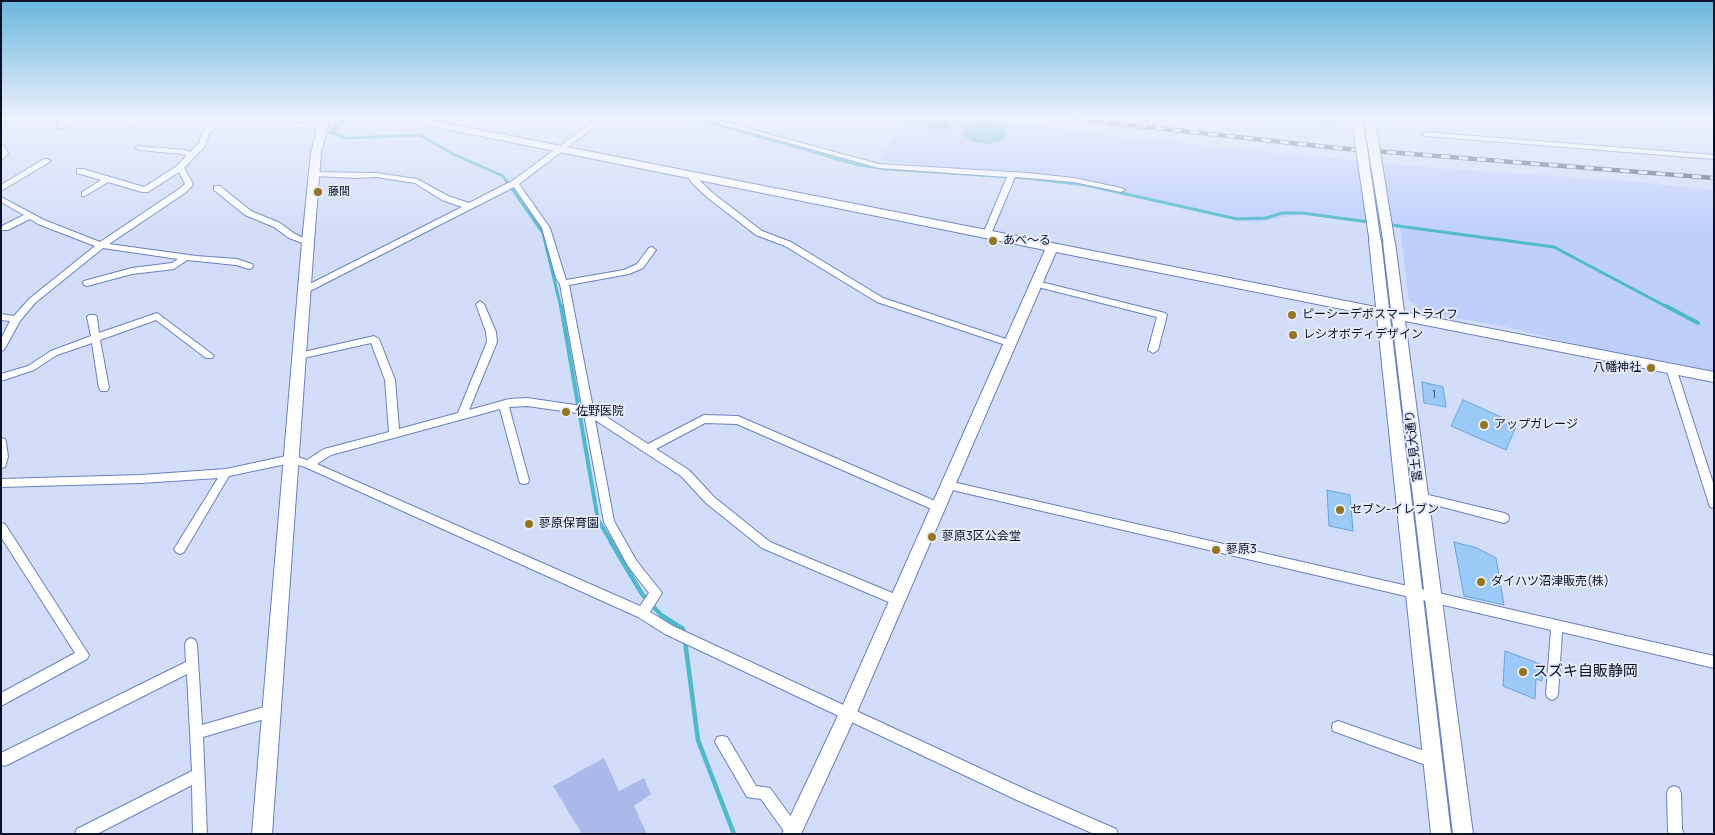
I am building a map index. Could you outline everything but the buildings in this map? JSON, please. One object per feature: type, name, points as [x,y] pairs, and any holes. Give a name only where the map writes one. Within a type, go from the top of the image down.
[{"type":"street","points":[[80,171],[145,190],[180,168],[191,157]]},
{"type":"street","points":[[262,834],[304,290],[317,157]]},
{"type":"street","points":[[304,290],[512,185],[549,157]]},
{"type":"street","points":[[600,157],[1052,248],[1714,377]]},
{"type":"street","points":[[846,157],[879,166],[1028,175],[1074,180],[1121,190]]},
{"type":"street","name":"富士見大通り","points":[[1364,157],[1399,315],[1463,834]]},
{"type":"street","name":"富士見大通り","points":[[1373,157],[1382,241],[1382,311],[1441,834]]},
{"type":"street","points":[[1,189],[47,161]]},
{"type":"street","points":[[1,348],[16,320],[32,301],[101,245],[182,191],[189,184],[180,168]]},
{"type":"street","points":[[314,174],[376,175],[418,181],[445,198],[468,206]]},
{"type":"street","points":[[692,175],[694,180],[711,196],[759,233],[788,244],[880,300],[1009,344]]},
{"type":"street","points":[[987,234],[1012,175]]},
{"type":"street","points":[[85,194],[107,179]]},
{"type":"street","points":[[512,185],[546,228],[560,278],[564,283],[609,522],[632,563],[656,593],[642,613]]},
{"type":"street","points":[[217,188],[248,213],[277,225],[292,236],[308,242]]},
{"type":"street","points":[[1,199],[29,216],[101,245],[237,262],[249,266]]},
{"type":"street","points":[[6,228],[29,216]]},
{"type":"street","points":[[792,832],[898,601],[1052,248]]},
{"type":"street","points":[[564,283],[626,272],[640,266],[652,250]]},
{"type":"street","points":[[87,283],[132,271],[174,266],[186,257]]},
{"type":"street","points":[[1037,284],[1162,314],[1154,350]]},
{"type":"street","points":[[461,417],[492,342],[491,332],[480,304]]},
{"type":"street","points":[[1,378],[31,368],[54,353],[157,316],[209,356]]},
{"type":"street","points":[[92,317],[104,388]]},
{"type":"street","points":[[1,318],[16,320]]},
{"type":"street","points":[[299,356],[374,339],[390,380],[394,435]]},
{"type":"street","points":[[1671,368],[1709,475],[1714,504]]},
{"type":"street","points":[[308,464],[328,452],[504,405],[527,402],[588,412],[685,473],[710,500],[766,545],[898,601]]},
{"type":"street","points":[[504,405],[524,480]]},
{"type":"street","points":[[648,449],[704,419],[738,420],[938,507]]},
{"type":"street","points":[[1,442],[4,457],[1,464]]},
{"type":"street","points":[[1,483],[141,479],[226,473],[291,459],[308,464],[642,613],[669,630],[1024,796],[1111,834]]},
{"type":"street","points":[[180,549],[226,473]]},
{"type":"street","points":[[948,485],[1714,662]]},
{"type":"street","points":[[1420,497],[1504,518]]},
{"type":"street","points":[[1,526],[83,656],[1,700]]},
{"type":"street","points":[[1552,694],[1557,625]]},
{"type":"street","points":[[191,644],[199,775],[200,834]]},
{"type":"street","points":[[4,759],[191,666]]},
{"type":"street","points":[[196,733],[272,711]]},
{"type":"street","points":[[1338,727],[1434,762]]},
{"type":"street","points":[[722,742],[752,792],[765,793],[792,832]]},
{"type":"street","points":[[82,834],[199,775]]},
{"type":"street","points":[[1674,794],[1675,831],[1677,834]]},
{"type":"shaded area","points":[[882,157],[1320,157],[1398,165],[1638,182],[1714,190],[1714,371],[1589,347],[1501,326],[1445,316],[1419,308],[1409,300],[1400,227],[1303,214],[1254,223],[1073,181],[880,161]]},
{"type":"shaded area","points":[[604,758],[619,791],[644,778],[651,794],[634,806],[647,834],[582,834],[553,786]]},
{"type":"waterway","points":[[460,157],[503,176],[543,233],[561,308]]},
{"type":"waterway","points":[[831,157],[859,165],[887,169],[1026,178],[1086,185],[1237,219],[1266,218],[1282,213],[1302,213],[1554,247],[1669,308]]},
{"type":"waterway","points":[[561,306],[598,520],[612,543]]},
{"type":"waterway","points":[[1666,306],[1698,323]]},
{"type":"waterway","points":[[611,542],[642,594],[661,615],[683,629],[684,634]]},
{"type":"waterway","points":[[685,641],[698,740],[734,834]]},
{"type":"railway","points":[[1450,157],[1714,178]]},
{"type":"place","name":"藤間","points":[[318,192]]},
{"type":"place","name":"あべ〜る","points":[[993,241]]},
{"type":"place","name":"ピーシーデポスマートライフ","points":[[1292,315]]},
{"type":"place","name":"レシオボディデザイン","points":[[1293,335]]},
{"type":"place","name":"八幡神社","points":[[1651,368]]},
{"type":"place","name":"佐野医院","points":[[566,412]]},
{"type":"place","name":"アップガレージ","points":[[1484,425]]},
{"type":"place","name":"セブン-イレブン","points":[[1340,510]]},
{"type":"place","name":"蓼原保育園","points":[[529,524]]},
{"type":"place","name":"蓼原3区公会堂","points":[[932,537]]},
{"type":"place","name":"蓼原3","points":[[1216,550]]},
{"type":"place","name":"ダイハツ沼津販売(株)","points":[[1481,582]]},
{"type":"place","name":"スズキ自販静岡","points":[[1523,672]]}]
